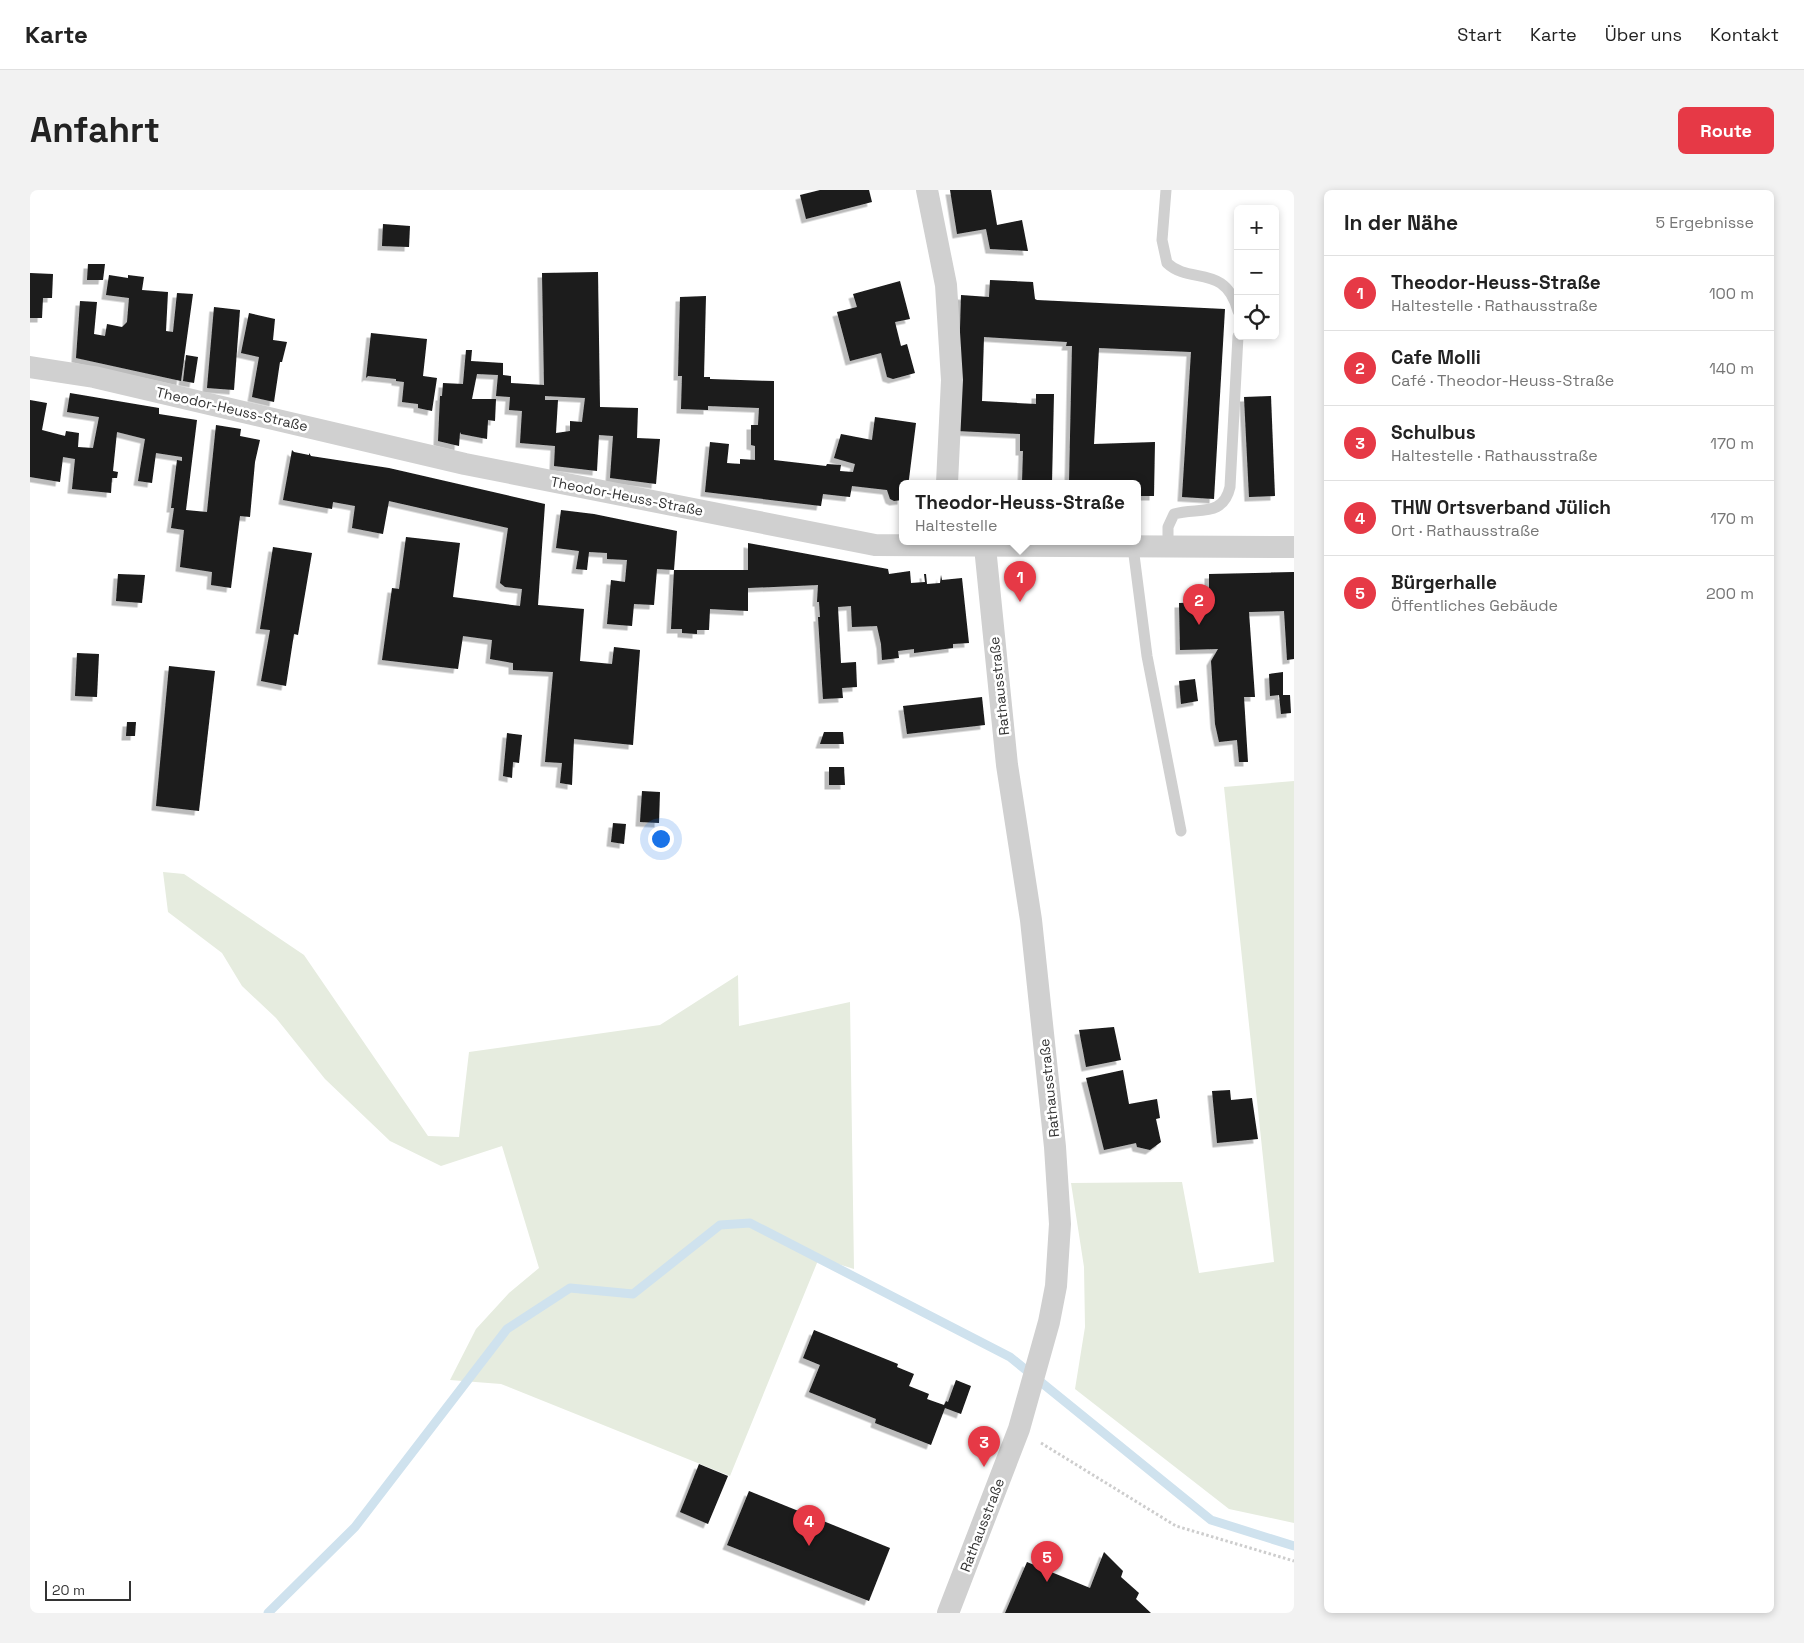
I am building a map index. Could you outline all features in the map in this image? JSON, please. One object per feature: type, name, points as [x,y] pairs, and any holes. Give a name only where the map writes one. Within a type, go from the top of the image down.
[{"type":"street","points":[[928,190],[946,285],[952,380],[947,480]]},
{"type":"street","name":"Theodor-Heuss-Straße","points":[[30,367],[94,376],[465,464],[826,536],[875,545],[899,545]]},
{"type":"street","name":"Theodor-Heuss-Straße","points":[[958,545],[986,547],[1294,547]]},
{"type":"street","name":"Rathausstraße","points":[[948,1613],[1022,1420],[1049,1322],[1056,1286],[1060,1224],[1055,1147],[1031,920],[1007,765],[986,547]]},
{"type":"lane","points":[[1166,190],[1162,240],[1167,262],[1177,270],[1218,282],[1234,300]]},
{"type":"lane","points":[[1168,547],[1168,526],[1174,514],[1185,511],[1213,509],[1227,499],[1230,487],[1238,340]]},
{"type":"lane","points":[[1133,547],[1147,656],[1181,831]]},
{"type":"path","points":[[1022,1420],[1176,1526],[1294,1561]]},
{"type":"shaded area","points":[[1294,781],[1294,1523],[1229,1509],[1075,1389],[1085,1327],[1084,1267],[1071,1183],[1182,1182],[1199,1273],[1274,1262],[1224,787]]},
{"type":"shaded area","points":[[163,872],[184,874],[304,955],[428,1136],[459,1137],[469,1052],[660,1025],[738,975],[739,1026],[850,1002],[854,1269],[819,1258],[730,1476],[501,1384],[450,1380],[476,1329],[509,1293],[539,1268],[502,1146],[441,1166],[390,1141],[325,1079],[276,1018],[242,986],[222,953],[168,912]]},
{"type":"building","points":[[820,190],[869,190],[872,202],[806,219],[800,195]]},
{"type":"building","points":[[950,190],[991,190],[997,225],[1022,220],[1028,251],[990,249],[986,229],[957,234]]},
{"type":"building","points":[[383,224],[410,226],[409,247],[382,246]]},
{"type":"building","points":[[88,264],[105,264],[103,280],[87,280]]},
{"type":"building","points":[[598,272],[600,407],[638,408],[637,438],[660,439],[656,484],[610,478],[613,436],[599,435],[597,471],[554,466],[555,446],[520,443],[522,411],[509,410],[510,397],[496,396],[498,375],[477,374],[472,399],[496,399],[495,421],[488,420],[487,439],[461,434],[460,432],[459,446],[438,441],[440,396],[442,396],[443,383],[463,384],[466,350],[472,350],[471,361],[503,363],[503,375],[511,376],[511,383],[544,385],[542,273]],"holes":[[[545,396],[585,398],[582,422],[570,421],[570,431],[556,433],[558,400],[545,400]]]},
{"type":"building","points":[[30,273],[53,274],[52,298],[43,298],[42,318],[30,318]]},
{"type":"building","points":[[109,275],[128,278],[128,275],[144,277],[142,290],[168,292],[166,331],[173,332],[177,293],[193,294],[181,381],[76,358],[80,301],[97,302],[94,334],[105,336],[107,324],[122,327],[127,322],[129,298],[106,295]]},
{"type":"building","points":[[990,280],[1033,282],[1035,299],[1037,300],[1225,309],[1214,499],[1182,497],[1191,352],[1099,348],[1094,444],[1155,442],[1154,496],[1141,496],[1141,480],[1069,480],[1072,346],[1066,346],[1067,342],[984,337],[982,401],[1036,404],[1036,394],[1054,394],[1052,480],[1022,480],[1023,451],[1020,451],[1020,434],[957,431],[961,295],[989,297]]},
{"type":"building","points":[[900,281],[910,319],[895,322],[901,346],[907,344],[915,373],[893,379],[887,377],[881,353],[850,361],[837,312],[857,307],[853,294]]},
{"type":"building","points":[[706,296],[704,377],[710,377],[710,379],[774,381],[774,460],[826,466],[827,464],[841,465],[840,471],[853,472],[855,464],[834,458],[841,434],[872,440],[875,417],[916,423],[909,479],[899,480],[899,500],[890,499],[887,490],[852,486],[850,497],[823,494],[821,506],[705,492],[710,442],[729,444],[727,463],[740,464],[740,459],[755,460],[755,446],[751,445],[751,425],[758,425],[759,408],[708,406],[708,410],[681,409],[682,376],[678,376],[680,297]]},
{"type":"building","points":[[214,307],[240,310],[234,390],[207,388]]},
{"type":"building","points":[[249,313],[275,319],[273,340],[287,342],[282,362],[280,362],[274,402],[252,397],[259,357],[241,353]]},
{"type":"building","points":[[371,333],[427,339],[423,376],[437,378],[432,411],[418,408],[418,404],[402,402],[404,382],[396,381],[396,379],[368,376],[366,378]]},
{"type":"building","points":[[186,355],[198,357],[194,383],[183,381]]},
{"type":"building","points":[[70,393],[159,408],[159,414],[197,420],[186,510],[207,512],[216,425],[241,429],[240,436],[260,440],[255,462],[250,517],[240,516],[231,588],[211,585],[212,572],[180,567],[184,530],[171,528],[174,508],[171,508],[177,460],[182,461],[182,457],[156,453],[152,483],[138,481],[145,439],[117,432],[113,471],[118,472],[117,478],[112,478],[111,493],[72,489],[75,459],[63,457],[60,482],[30,477],[30,400],[47,403],[42,430],[65,436],[66,431],[79,433],[78,447],[93,448],[99,417],[67,412]]},
{"type":"building","points":[[1271,396],[1275,496],[1249,497],[1244,397]]},
{"type":"building","points":[[292,450],[309,455],[309,453],[311,456],[389,468],[545,504],[538,605],[584,609],[580,661],[612,664],[614,647],[640,650],[633,745],[574,739],[572,785],[560,783],[562,763],[545,762],[553,672],[513,670],[513,663],[490,659],[492,640],[463,636],[458,669],[382,660],[392,588],[399,589],[406,537],[460,543],[453,597],[520,606],[522,589],[505,587],[500,583],[508,528],[389,501],[383,534],[352,528],[355,506],[333,502],[332,509],[283,500]]},
{"type":"building","points":[[561,510],[594,514],[677,531],[674,570],[657,569],[654,605],[634,604],[632,626],[607,624],[611,580],[625,582],[627,560],[607,559],[607,553],[589,552],[587,570],[576,569],[579,551],[556,548]]},
{"type":"building","points":[[748,543],[888,569],[889,574],[910,571],[911,583],[925,582],[924,574],[926,574],[927,584],[940,583],[941,575],[942,580],[962,578],[969,643],[953,644],[953,648],[914,653],[914,649],[898,651],[899,658],[882,660],[877,626],[852,627],[851,606],[838,607],[841,663],[856,662],[857,687],[842,688],[843,698],[823,699],[818,617],[820,617],[819,602],[817,602],[818,585],[748,588],[748,611],[710,609],[709,630],[697,630],[697,634],[682,633],[682,629],[671,629],[674,570],[748,570]]},
{"type":"building","points":[[273,547],[312,553],[298,635],[294,634],[286,686],[261,681],[270,630],[260,629]]},
{"type":"building","points":[[1294,572],[1294,659],[1287,660],[1284,611],[1249,612],[1255,697],[1244,697],[1248,762],[1239,762],[1237,740],[1219,742],[1215,724],[1211,661],[1218,649],[1180,650],[1179,603],[1209,602],[1209,574]]},
{"type":"building","points":[[118,574],[145,575],[142,603],[116,601]]},
{"type":"building","points":[[77,653],[99,654],[97,697],[75,696]]},
{"type":"building","points":[[169,666],[215,671],[199,811],[156,806]]},
{"type":"building","points":[[1283,672],[1283,695],[1290,695],[1291,713],[1281,714],[1279,695],[1270,696],[1269,674]]},
{"type":"building","points":[[1195,679],[1198,701],[1181,704],[1179,681]]},
{"type":"building","points":[[982,697],[985,725],[907,734],[903,706]]},
{"type":"building","points":[[127,722],[136,722],[135,736],[126,736]]},
{"type":"building","points":[[824,732],[843,732],[844,744],[820,744]]},
{"type":"building","points":[[507,733],[522,735],[519,763],[513,762],[512,778],[503,776]]},
{"type":"building","points":[[829,767],[844,767],[845,785],[829,785]]},
{"type":"building","points":[[642,791],[660,792],[659,823],[640,822]]},
{"type":"building","points":[[613,823],[626,824],[624,844],[611,842]]},
{"type":"building","points":[[1114,1027],[1121,1060],[1086,1067],[1079,1030]]},
{"type":"building","points":[[1123,1070],[1129,1104],[1157,1099],[1160,1118],[1156,1119],[1161,1142],[1150,1150],[1137,1147],[1136,1143],[1104,1150],[1086,1078]]},
{"type":"building","points":[[1230,1090],[1231,1100],[1252,1098],[1258,1139],[1217,1143],[1212,1091]]},
{"type":"building","points":[[814,1330],[898,1364],[897,1367],[914,1374],[909,1386],[929,1394],[927,1399],[944,1405],[946,1401],[948,1402],[956,1380],[971,1386],[961,1414],[945,1408],[931,1445],[875,1423],[876,1419],[809,1392],[820,1365],[803,1358]]},
{"type":"building","points":[[699,1464],[728,1476],[708,1524],[680,1512]]},
{"type":"building","points":[[749,1491],[890,1548],[869,1601],[727,1545]]},
{"type":"building","points":[[1104,1552],[1123,1571],[1121,1577],[1139,1593],[1136,1599],[1151,1613],[1005,1613],[1027,1562],[1090,1588]]},
{"type":"waterway","points":[[268,1613],[355,1527],[507,1329],[570,1288],[633,1294],[720,1225],[750,1223],[1010,1357],[1211,1520],[1294,1546]]},
{"type":"place","name":"Theodor-Heuss-Straße","points":[[1020,602]]},
{"type":"place","name":"Cafe Molli","points":[[1199,625]]},
{"type":"place","name":"Schulbus","points":[[984,1467]]},
{"type":"place","name":"THW Ortsverband Jülich","points":[[809,1546]]},
{"type":"place","name":"Bürgerhalle","points":[[1047,1582]]}]
